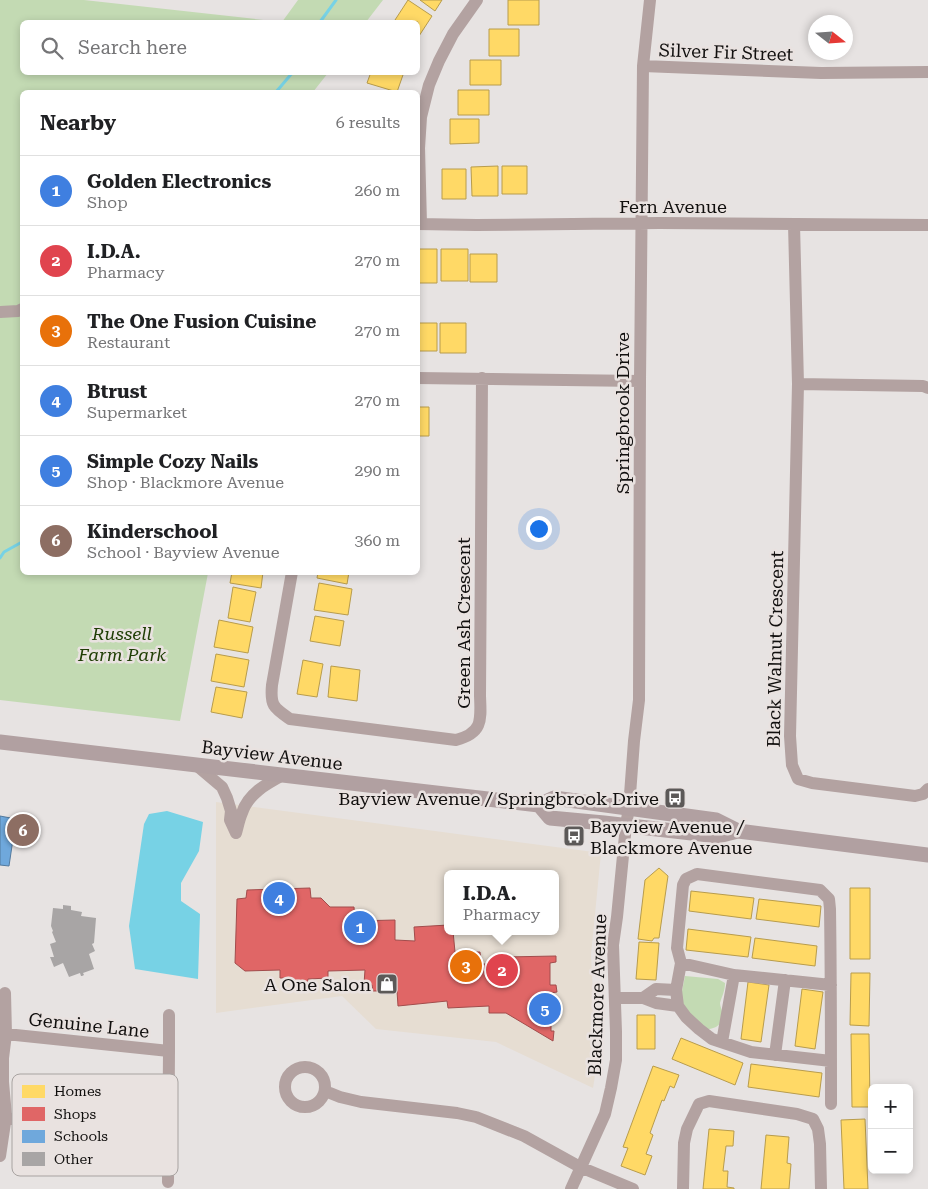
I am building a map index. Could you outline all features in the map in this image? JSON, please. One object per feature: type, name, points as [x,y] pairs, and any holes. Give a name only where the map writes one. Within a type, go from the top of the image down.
[{"type":"main road","name":"Bayview Avenue","points":[[0,742],[539,805],[554,798],[716,820],[738,830],[928,854]]},
{"type":"main road","name":"Bayview Avenue","points":[[539,805],[550,818],[718,836],[738,830]]},
{"type":"street","points":[[420,117],[429,85],[439,60],[453,34],[478,0]]},
{"type":"street","name":"Springbrook Drive","points":[[626,825],[639,700],[643,66],[650,0]]},
{"type":"street","name":"Silver Fir Street","points":[[643,66],[821,73],[928,72]]},
{"type":"street","name":"Fern Avenue","points":[[420,224],[928,225]]},
{"type":"street","name":"Black Walnut Crescent","points":[[794,224],[798,384],[790,736],[792,765],[798,779],[812,783],[915,796],[923,794],[928,789]]},
{"type":"street","points":[[0,312],[20,310]]},
{"type":"street","points":[[420,378],[640,381]]},
{"type":"street","name":"Green Ash Crescent","points":[[291,575],[272,685],[271,698],[276,709],[290,719],[456,740],[468,737],[478,728],[481,713],[482,378]]},
{"type":"street","points":[[798,384],[923,386],[928,388]]},
{"type":"street","points":[[196,765],[222,787],[231,810],[230,820],[236,833],[242,812],[248,801],[263,786],[282,775]]},
{"type":"street","name":"Blackmore Avenue","points":[[571,1189],[605,1114],[612,1088],[616,1060],[613,945],[626,825]]},
{"type":"street","points":[[831,1061],[751,1052],[712,1039],[686,1017],[678,1006],[676,990],[682,963],[677,948],[682,885],[686,879],[697,874],[820,890],[829,899],[831,985],[831,1061],[831,1104]]},
{"type":"street","points":[[682,963],[734,974],[831,985]]},
{"type":"street","points":[[722,1042],[734,974]]},
{"type":"street","points":[[775,1055],[785,980]]},
{"type":"street","points":[[643,998],[656,989],[676,990]]},
{"type":"street","name":"Genuine Lane","points":[[0,1156],[6,1118],[1,1082],[6,1034],[5,993]]},
{"type":"street","points":[[615,998],[643,998],[656,1003],[678,1006]]},
{"type":"street","name":"Genuine Lane","points":[[168,1074],[169,1014]]},
{"type":"street","name":"Genuine Lane","points":[[6,1034],[168,1051]]},
{"type":"street","points":[[325,1091],[361,1102],[457,1113],[476,1117],[524,1136],[580,1167],[632,1189]]},
{"type":"street","points":[[683,1189],[684,1143],[687,1128],[699,1104],[709,1100],[797,1114],[813,1119],[818,1129],[820,1144],[820,1189]]},
{"type":"street","points":[[6,1118],[12,1119]]},
{"type":"street","name":"Genuine Lane","points":[[168,1176],[168,1182]]},
{"type":"shaded area","points":[[216,802],[601,853],[591,955],[597,1063],[593,1088],[496,1042],[376,1029],[342,996],[216,1013]]},
{"type":"green space","name":"Russell Farm Park","points":[[0,0],[84,0],[264,20],[20,20],[20,75],[326,75],[315,90],[20,90],[20,575],[208,575],[180,721],[0,700]]},
{"type":"green space","points":[[298,0],[383,0],[368,20],[283,20]]},
{"type":"green space","points":[[685,976],[718,979],[725,983],[720,1003],[722,1019],[716,1027],[702,1030],[680,1001]]},
{"type":"water","points":[[167,811],[203,822],[199,851],[181,883],[181,901],[200,914],[198,979],[135,969],[129,926],[144,824],[149,814]]},
{"type":"building: Homes","points":[[408,0],[432,16],[420,34],[420,20],[395,20]]},
{"type":"building: Homes","points":[[420,0],[442,0],[435,11]]},
{"type":"building: Homes","points":[[508,0],[539,0],[539,25],[508,25]]},
{"type":"building: Homes","points":[[489,29],[519,29],[519,56],[489,56]]},
{"type":"building: Homes","points":[[470,60],[501,60],[501,85],[470,85]]},
{"type":"building: Homes","points":[[370,75],[403,75],[398,90],[390,90],[367,83]]},
{"type":"building: Homes","points":[[458,90],[489,90],[489,115],[458,115]]},
{"type":"building: Homes","points":[[450,119],[479,119],[479,143],[450,144]]},
{"type":"building: Homes","points":[[498,166],[498,196],[472,196],[471,167]]},
{"type":"building: Homes","points":[[502,166],[527,166],[527,194],[502,194]]},
{"type":"building: Homes","points":[[442,169],[466,169],[466,199],[442,199]]},
{"type":"building: Homes","points":[[420,249],[437,249],[437,283],[420,283]]},
{"type":"building: Homes","points":[[441,249],[468,249],[468,281],[441,281]]},
{"type":"building: Homes","points":[[470,254],[497,254],[497,282],[470,282]]},
{"type":"building: Homes","points":[[420,323],[437,323],[437,351],[420,351]]},
{"type":"building: Homes","points":[[440,323],[466,323],[466,353],[440,353]]},
{"type":"building: Homes","points":[[420,407],[429,407],[429,436],[420,436]]},
{"type":"building: Homes","points":[[231,575],[263,575],[261,588],[230,583]]},
{"type":"building: Homes","points":[[318,575],[348,575],[347,584],[317,578]]},
{"type":"building: Homes","points":[[319,583],[352,589],[348,615],[314,610]]},
{"type":"building: Homes","points":[[233,587],[256,592],[250,622],[228,618]]},
{"type":"building: Homes","points":[[315,616],[344,621],[340,646],[310,641]]},
{"type":"building: Homes","points":[[219,620],[253,627],[248,653],[214,647]]},
{"type":"building: Homes","points":[[216,654],[249,660],[244,687],[211,681]]},
{"type":"building: Homes","points":[[303,660],[323,664],[317,697],[297,694]]},
{"type":"building: Homes","points":[[331,666],[360,670],[357,701],[328,697]]},
{"type":"building: Homes","points":[[216,687],[247,692],[242,718],[211,712]]},
{"type":"building: Homes","points":[[659,868],[668,876],[659,938],[654,938],[652,941],[638,939],[645,880]]},
{"type":"building: Homes","points":[[850,888],[870,888],[870,959],[850,959]]},
{"type":"building: Homes","points":[[691,891],[754,898],[751,919],[689,911]]},
{"type":"building: Homes","points":[[759,899],[821,906],[819,927],[756,919]]},
{"type":"building: Homes","points":[[688,929],[751,937],[748,957],[686,950]]},
{"type":"building: Homes","points":[[755,938],[817,946],[815,966],[752,958]]},
{"type":"building: Homes","points":[[639,942],[659,943],[656,980],[636,979]]},
{"type":"building: Homes","points":[[851,973],[870,973],[869,1026],[850,1025]]},
{"type":"building: Homes","points":[[748,982],[769,985],[761,1042],[741,1039]]},
{"type":"building: Homes","points":[[802,989],[823,992],[815,1049],[795,1046]]},
{"type":"building: Homes","points":[[637,1015],[655,1015],[655,1049],[637,1049]]},
{"type":"building: Homes","points":[[851,1034],[869,1034],[868,1107],[852,1107]]},
{"type":"building: Homes","points":[[681,1038],[743,1063],[735,1085],[672,1059]]},
{"type":"building: Homes","points":[[751,1064],[822,1073],[819,1097],[748,1087]]},
{"type":"building: Homes","points":[[653,1066],[679,1075],[674,1088],[670,1086],[664,1101],[662,1100],[650,1133],[653,1135],[646,1154],[652,1156],[645,1175],[621,1166],[628,1148],[623,1147]]},
{"type":"building: Homes","points":[[865,1119],[868,1189],[844,1189],[841,1120]]},
{"type":"building: Homes","points":[[709,1129],[734,1131],[733,1146],[726,1146],[723,1171],[728,1171],[727,1187],[734,1189],[703,1189]]},
{"type":"building: Homes","points":[[766,1135],[789,1137],[787,1163],[791,1164],[789,1189],[761,1189]]},
{"type":"building: Shops","points":[[310,888],[311,898],[321,898],[330,907],[354,907],[355,921],[395,920],[395,940],[415,941],[414,927],[444,925],[444,935],[453,935],[455,952],[480,952],[481,964],[505,964],[505,957],[556,956],[556,962],[550,963],[550,985],[556,985],[557,992],[551,993],[551,1031],[554,1031],[553,1041],[506,1013],[489,1013],[489,1006],[448,1008],[447,1001],[398,1006],[397,991],[373,991],[372,985],[364,984],[365,970],[328,971],[328,978],[308,979],[307,985],[292,984],[291,978],[280,978],[280,970],[245,971],[235,963],[237,899],[246,898],[247,890]]},
{"type":"building: Schools","points":[[0,816],[16,819],[9,866],[0,865]]},
{"type":"building: Other","points":[[63,905],[71,906],[71,910],[82,912],[81,916],[96,918],[94,943],[92,944],[95,951],[89,954],[94,969],[83,973],[84,975],[82,976],[80,973],[69,977],[63,963],[54,967],[50,957],[54,957],[50,944],[56,942],[51,926],[53,908],[63,909]]},
{"type":"waterway","points":[[321,20],[336,0]]},
{"type":"waterway","points":[[278,90],[290,75]]},
{"type":"waterway","points":[[0,558],[4,552],[20,543]]},
{"type":"place","name":"Bayview Avenue / Springbrook Drive","points":[[675,798]]},
{"type":"place","name":"Kinderschool","points":[[23,830]]},
{"type":"place","name":"Bayview Avenue / Blackmore Avenue","points":[[574,836]]},
{"type":"place","name":"Btrust","points":[[279,898]]},
{"type":"place","name":"Golden Electronics","points":[[360,927]]},
{"type":"place","name":"The One Fusion Cuisine","points":[[466,966]]},
{"type":"place","name":"I.D.A.","points":[[502,970]]},
{"type":"place","name":"A One Salon","points":[[387,984]]},
{"type":"place","name":"Simple Cozy Nails","points":[[545,1009]]}]
